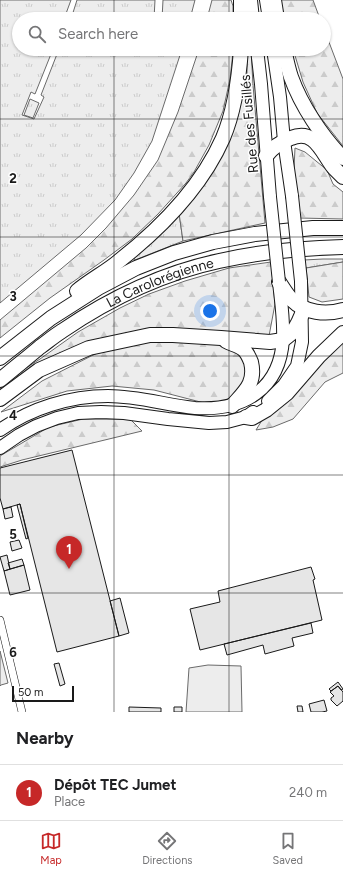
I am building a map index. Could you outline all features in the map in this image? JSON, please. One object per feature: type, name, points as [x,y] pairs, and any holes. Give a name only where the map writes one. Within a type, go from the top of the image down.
[{"type":"highway","points":[[241,0],[241,12]]},
{"type":"highway","points":[[251,0],[252,12]]},
{"type":"highway","points":[[266,0],[267,12]]},
{"type":"highway","points":[[274,0],[276,12]]},
{"type":"highway","points":[[51,318],[79,290],[119,262],[149,236],[175,210],[192,190],[211,162],[223,138],[231,112],[237,84],[239,56]]},
{"type":"highway","name":"Rue des Fusillés","points":[[0,430],[20,418],[43,408],[82,398],[107,396],[130,397],[194,408],[232,406],[246,400],[260,391],[271,380],[282,354],[284,325],[266,156],[258,56]]},
{"type":"highway","points":[[0,448],[36,426],[57,418],[78,413],[124,413],[209,423],[227,422],[246,417],[271,399],[284,385],[297,366],[302,342],[302,310],[301,281],[292,196],[274,56]]},
{"type":"highway","points":[[286,56],[290,76],[316,125],[327,141],[343,158]]},
{"type":"highway","points":[[266,156],[273,147],[284,141],[295,136],[307,136],[320,148],[343,177]]},
{"type":"highway","name":"La Carolorégienne","points":[[0,358],[51,318],[98,288],[136,268],[174,253],[213,242],[255,234],[313,228],[343,228]]},
{"type":"highway","name":"La Carolorégienne","points":[[0,380],[61,331],[108,303],[145,285],[181,271],[219,261],[257,254],[343,247]]},
{"type":"highway","points":[[279,282],[288,296],[302,310],[326,312],[343,310]]},
{"type":"highway","points":[[0,399],[39,370],[89,348],[150,335],[172,335],[270,342],[283,340],[293,332],[298,323],[302,310]]},
{"type":"highway","points":[[246,417],[252,418],[266,410],[287,393],[319,356],[343,332]]},
{"type":"highway","points":[[220,338],[228,343],[238,346],[244,350],[250,358],[252,370],[251,380],[247,389],[232,406]]},
{"type":"street","points":[[0,620],[22,712]]},
{"type":"green space","points":[[0,0],[71,0],[67,12],[12,12],[12,56],[50,56],[35,94],[31,92],[22,115],[34,119],[44,97],[41,95],[56,56],[180,56],[152,141],[134,173],[115,200],[81,235],[0,303]]},
{"type":"green space","points":[[77,0],[155,0],[154,12],[73,12]]},
{"type":"green space","points":[[163,0],[195,0],[192,12],[162,12]]},
{"type":"green space","points":[[212,0],[231,0],[233,12],[209,12]]},
{"type":"green space","points":[[281,0],[313,0],[317,12],[283,12]]},
{"type":"green space","points":[[331,47],[343,79],[343,146],[317,113],[303,82],[295,56],[331,56]]},
{"type":"green space","points":[[197,56],[233,56],[230,79],[223,111],[209,145],[186,183],[158,214],[132,239],[50,298],[0,338],[0,320],[86,248],[106,228],[134,195],[158,160],[178,112]]},
{"type":"green space","points":[[247,56],[251,56],[253,85],[247,78]]},
{"type":"green space","points":[[247,78],[253,85],[265,223],[183,241],[179,213],[238,110]]},
{"type":"green space","points":[[30,99],[39,103],[33,118],[24,115]]},
{"type":"green space","points":[[295,148],[305,152],[327,170],[333,184],[343,192],[343,219],[299,218],[294,168]]},
{"type":"green space","points":[[179,213],[183,241],[135,260],[133,257]]},
{"type":"green space","points":[[343,259],[343,262],[306,268],[304,260]]},
{"type":"green space","points":[[271,262],[275,304],[269,336],[128,333],[0,392],[0,389],[18,373],[78,332],[120,308],[149,294],[185,281],[229,268]]},
{"type":"green space","points":[[343,262],[343,299],[322,302],[309,297],[306,268]]},
{"type":"green space","points":[[343,333],[343,373],[325,382],[293,419],[273,427],[256,430],[264,417]]},
{"type":"green space","points":[[218,337],[244,359],[248,370],[238,393],[216,406],[154,390],[112,386],[67,391],[1,412],[42,381],[99,352],[149,342]]},
{"type":"green space","points":[[83,419],[130,419],[142,431],[22,460],[0,467],[0,456],[49,427]]},
{"type":"shaded area","points":[[0,651],[8,683],[0,686]]},
{"type":"shaded area","points":[[208,665],[241,666],[242,712],[186,712],[189,668]]},
{"type":"building","points":[[72,450],[119,636],[57,652],[20,504],[3,509],[0,498],[0,468]]},
{"type":"building","points":[[20,504],[28,538],[26,539],[17,505]]},
{"type":"building","points":[[11,507],[13,517],[5,519],[3,509]]},
{"type":"building","points":[[19,540],[22,548],[12,551],[10,542]]},
{"type":"building","points":[[7,555],[10,569],[4,571],[0,557]]},
{"type":"building","points":[[22,559],[24,565],[10,569],[8,563]]},
{"type":"building","points":[[24,565],[30,590],[10,595],[4,571]]},
{"type":"building","points":[[311,567],[315,579],[313,580],[322,620],[200,650],[190,609],[220,602],[218,591]]},
{"type":"building","points":[[120,598],[129,633],[119,636],[110,601]]},
{"type":"building","points":[[311,623],[313,633],[292,638],[294,646],[265,654],[263,645],[227,655],[224,644]]},
{"type":"building","points":[[59,663],[65,684],[60,686],[54,664]]},
{"type":"building","points":[[338,682],[343,689],[341,690],[338,686],[331,691],[329,689]]},
{"type":"building","points":[[338,686],[343,692],[343,701],[337,706],[331,700],[334,696],[330,692]]},
{"type":"building","points":[[324,700],[327,711],[311,712],[309,704]]},
{"type":"building","points":[[297,706],[302,706],[303,712],[298,712]]},
{"type":"building","points":[[129,707],[161,708],[161,712],[129,712]]},
{"type":"building","points":[[174,707],[182,707],[182,712],[174,712]]},
{"type":"place","name":"Dépôt TEC Jumet","points":[[69,569]]}]
